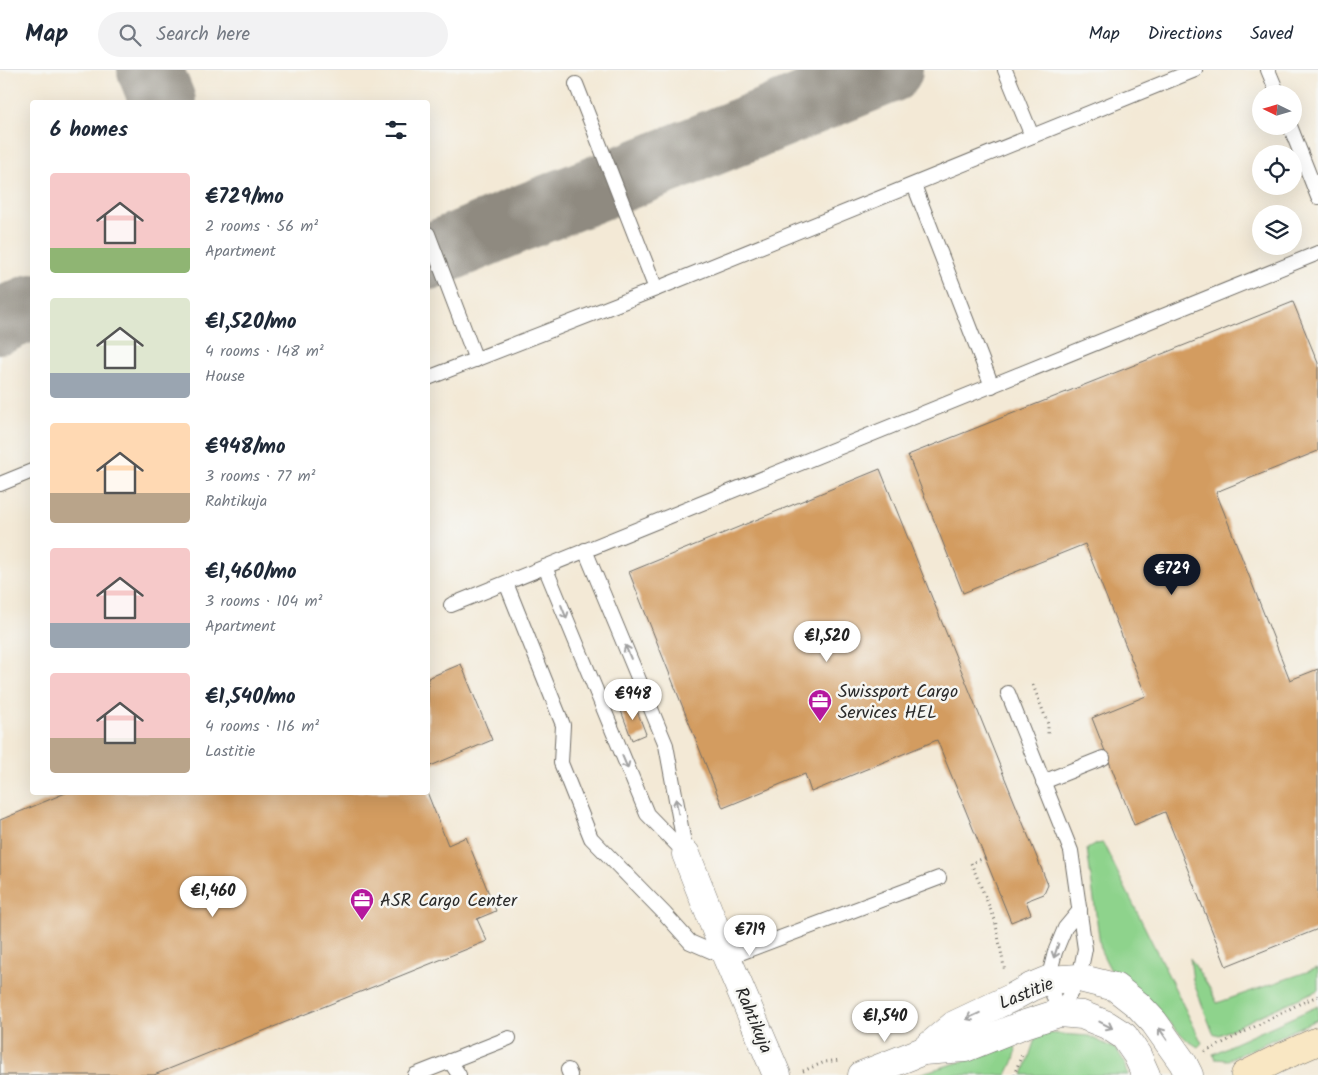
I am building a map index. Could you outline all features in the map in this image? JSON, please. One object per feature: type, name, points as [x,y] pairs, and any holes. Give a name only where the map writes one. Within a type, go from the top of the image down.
[{"type":"main road","points":[[1245,1075],[1318,1041]]},
{"type":"street","name":"Rahtikuja","points":[[686,854],[727,958],[789,1073]]},
{"type":"street","name":"Lastitie","points":[[923,1051],[954,1025],[1031,987],[1048,980],[1078,978],[1115,987],[1138,1005],[1154,1022],[1186,1069]]},
{"type":"street","name":"Lastitie","points":[[852,1067],[923,1051],[965,1048],[1059,1013],[1082,1015],[1107,1025],[1124,1036],[1137,1055],[1146,1075]]},
{"type":"lane","points":[[1005,70],[1032,136]]},
{"type":"lane","points":[[1268,70],[1274,85]]},
{"type":"lane","points":[[430,377],[656,289],[1188,71]]},
{"type":"lane","points":[[576,84],[656,289]]},
{"type":"lane","points":[[1294,135],[1318,197]]},
{"type":"lane","points":[[914,184],[992,386]]},
{"type":"lane","points":[[430,239],[476,360]]},
{"type":"lane","points":[[451,605],[1318,253]]},
{"type":"lane","points":[[0,484],[30,472]]},
{"type":"lane","points":[[585,550],[666,745],[686,854]]},
{"type":"lane","points":[[545,566],[647,814],[686,854]]},
{"type":"lane","points":[[506,583],[563,725],[561,763],[591,838],[690,942],[727,958],[939,878]]},
{"type":"lane","points":[[1008,693],[1071,851],[1085,949],[1078,978],[1059,1013]]},
{"type":"lane","points":[[1043,782],[1103,758]]},
{"type":"lane","points":[[1059,1013],[1048,980],[1055,952],[1065,928],[1080,910]]},
{"type":"lane","points":[[415,1075],[509,1038]]},
{"type":"lane","points":[[450,1061],[452,1075]]},
{"type":"lane","points":[[450,1061],[459,1075]]},
{"type":"path","points":[[1033,685],[1048,724],[1048,740]]},
{"type":"path","points":[[985,858],[970,863],[995,920],[1007,980]]},
{"type":"path","points":[[1186,1069],[1301,1003],[1318,996]]},
{"type":"path","points":[[789,1073],[825,1062],[852,1067]]},
{"type":"green space","points":[[1103,843],[1202,1043],[1198,1047],[1187,1040],[1153,1007],[1115,978],[1101,951],[1087,849],[1096,844]]},
{"type":"green space","points":[[1190,958],[1217,1003],[1318,968],[1318,990],[1219,1035],[1213,1033],[1193,981]]},
{"type":"green space","points":[[1318,1006],[1318,1019],[1228,1060],[1215,1059],[1213,1054]]},
{"type":"green space","points":[[1045,1033],[1089,1036],[1117,1050],[1125,1063],[1128,1075],[1023,1075],[1035,1039]]},
{"type":"green space","points":[[1015,1046],[1015,1057],[1007,1075],[915,1075]]},
{"type":"building","points":[[1293,302],[1318,363],[1318,451],[1216,492],[1290,680],[1318,669],[1318,929],[1226,966],[1165,812],[1134,825],[1092,718],[1146,696],[1085,544],[963,593],[908,455]]},
{"type":"building","points":[[880,469],[1048,885],[1044,894],[1026,901],[1031,914],[1011,922],[937,740],[811,792],[805,774],[723,808],[629,572]]},
{"type":"building","points":[[461,664],[492,740],[430,766],[430,677]]},
{"type":"building","points":[[634,703],[646,734],[632,740],[620,708]]},
{"type":"building","points":[[61,795],[428,795],[448,845],[466,837],[496,911],[477,919],[487,941],[154,1075],[0,1075],[0,820]]},
{"type":"taxiway","points":[[150,70],[162,100]]},
{"type":"taxiway","points":[[430,256],[890,70]]},
{"type":"taxiway","points":[[0,321],[30,308]]},
{"type":"place","name":"Swissport Cargo Services HEL","points":[[820,722]]},
{"type":"place","name":"ASR Cargo Center","points":[[362,921]]}]
